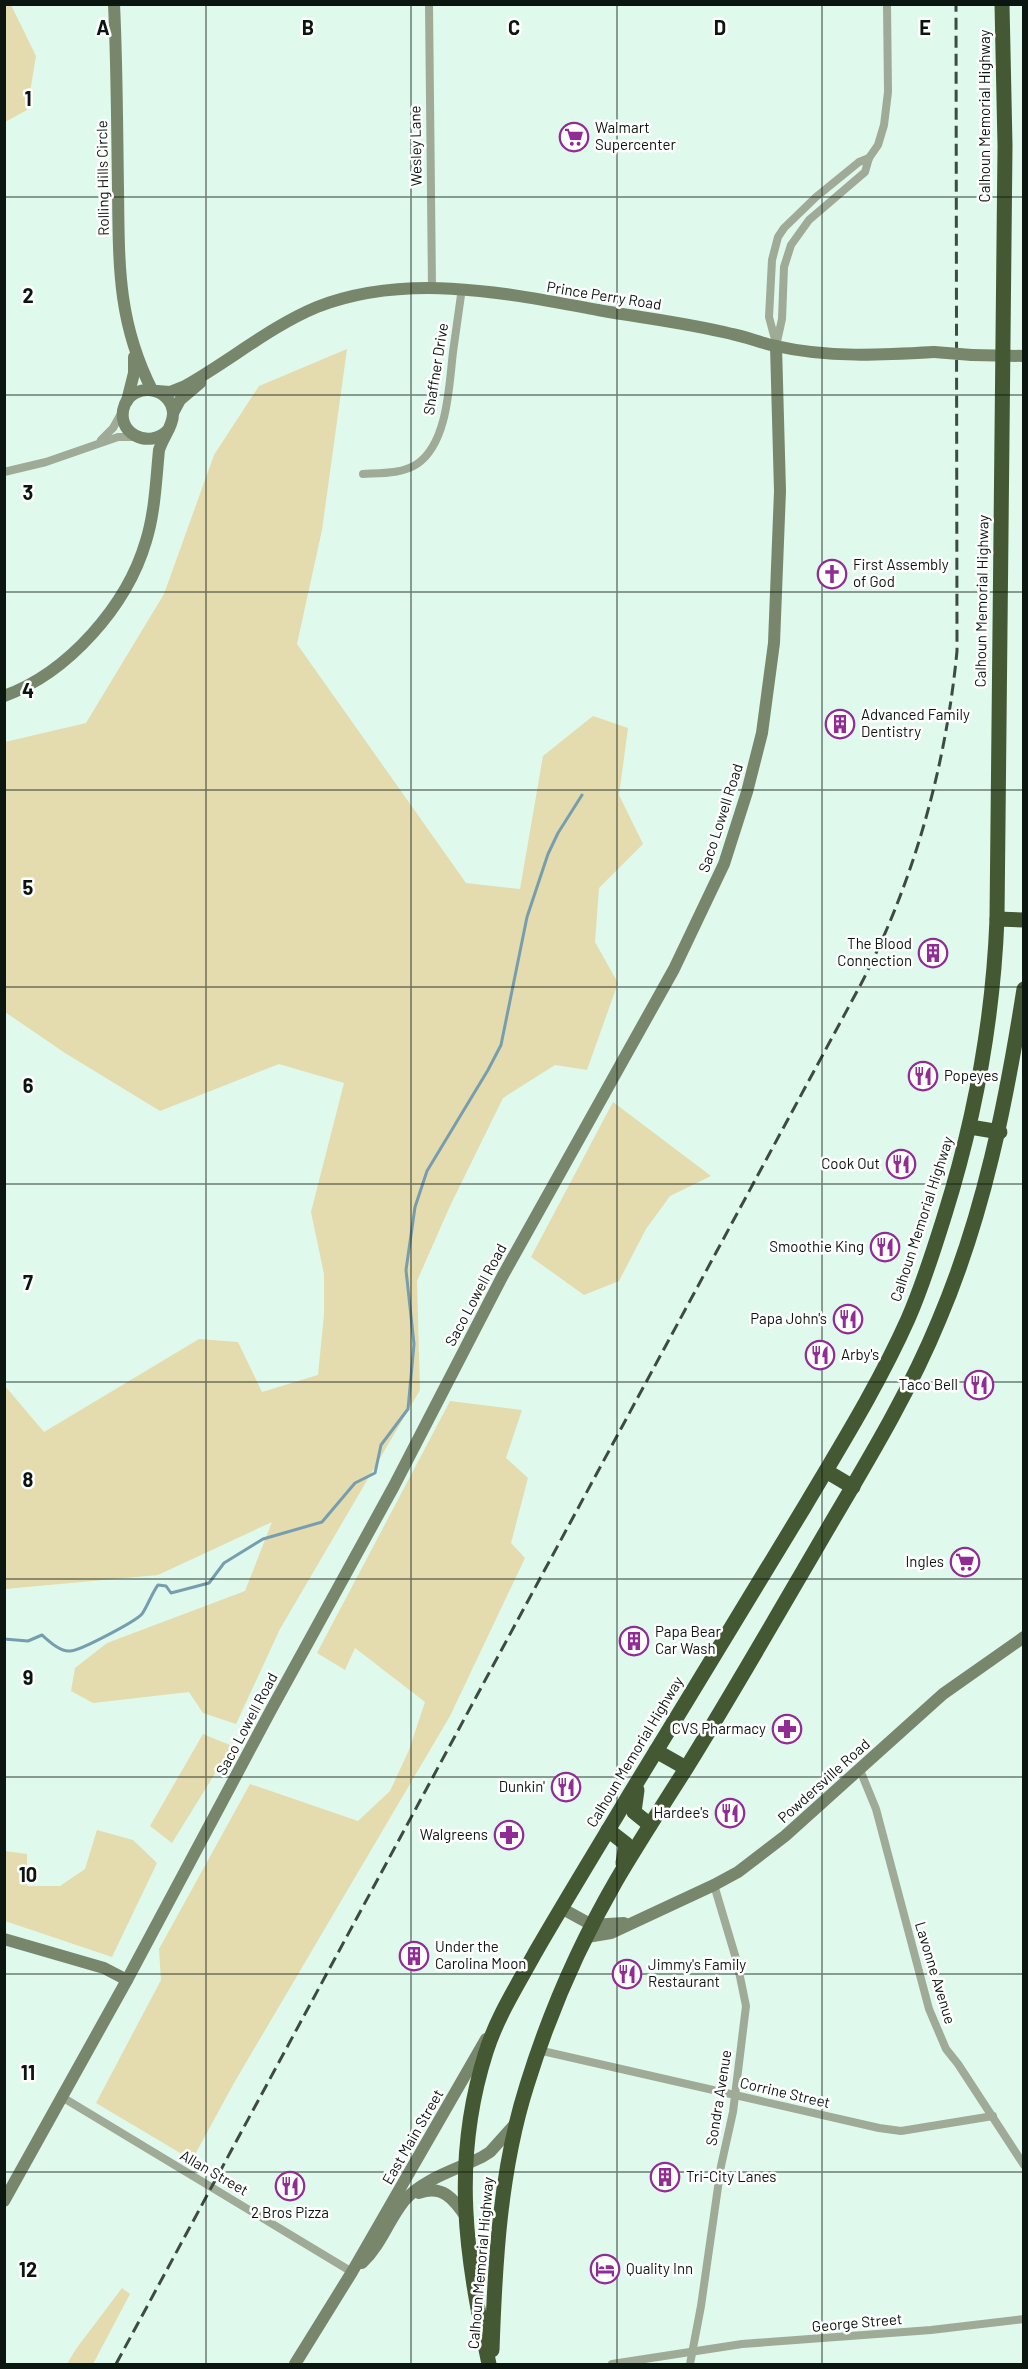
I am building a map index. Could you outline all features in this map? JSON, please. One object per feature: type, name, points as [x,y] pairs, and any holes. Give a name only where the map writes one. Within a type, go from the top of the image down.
[{"type":"highway","name":"Calhoun Memorial Highway","points":[[490,2364],[476,2304],[466,2217],[464,2166],[466,2139],[478,2081],[499,2017],[561,1908],[852,1426],[909,1316],[934,1249],[970,1127],[987,1035],[995,971],[997,919],[1005,122],[1002,4]]},
{"type":"highway","points":[[997,919],[1023,921]]},
{"type":"highway","name":"Calhoun Memorial Highway","points":[[490,2364],[498,2238],[504,2192],[516,2122],[538,2050],[562,1990],[622,1872],[766,1637],[853,1487],[887,1427],[939,1320],[970,1238],[1000,1132],[1023,989]]},
{"type":"highway","points":[[970,1127],[1000,1132]]},
{"type":"highway","points":[[826,1471],[853,1487]]},
{"type":"highway","points":[[656,1751],[686,1768]]},
{"type":"highway","points":[[641,1776],[633,1806],[639,1817],[650,1826]]},
{"type":"highway","points":[[608,1830],[626,1845],[622,1872]]},
{"type":"street","name":"Rolling Hills Circle","points":[[114,4],[119,268],[123,305],[134,350],[139,366],[154,391]]},
{"type":"street","name":"Wesley Lane","points":[[429,4],[432,288]]},
{"type":"street","points":[[776,346],[782,319],[784,267],[791,245],[809,220],[865,172],[869,158],[878,145],[884,125],[888,92],[887,4]]},
{"type":"street","points":[[776,346],[769,317],[772,260],[778,237],[784,228],[816,197],[859,162],[869,158]]},
{"type":"street","name":"Prince Perry Road","points":[[154,391],[170,392],[216,368],[273,332],[317,308],[370,293],[432,288],[462,288],[660,320],[732,334],[776,346],[850,355],[934,352],[1023,356]]},
{"type":"street","name":"Shaffner Drive","points":[[363,474],[407,469],[417,464],[424,458],[439,435],[449,391],[462,288]]},
{"type":"street","name":"Saco Lowell Road","points":[[4,2201],[127,1980],[394,1486],[502,1277],[674,969],[724,864],[747,792],[762,733],[774,643],[780,491],[776,346]]},
{"type":"street","name":"Rolling Hills Circle","points":[[125,406],[135,369],[134,350]]},
{"type":"street","name":"Prince Perry Road","points":[[173,413],[180,400],[216,368]]},
{"type":"street","points":[[4,696],[15,692],[63,662],[95,632],[119,600],[135,571],[146,542],[159,450],[173,413],[166,398],[154,391],[135,393],[113,428],[98,442]]},
{"type":"street","points":[[125,406],[126,427],[142,439],[152,458],[156,484]]},
{"type":"street","points":[[4,472],[56,459],[98,442],[128,435],[142,439],[155,439],[168,429]]},
{"type":"street","name":"Powdersville Road","points":[[590,1931],[611,1933],[738,1872],[784,1836],[943,1694],[1023,1637]]},
{"type":"street","name":"Lavonne Avenue","points":[[860,1770],[876,1809],[929,2009],[946,2049],[993,2116],[1023,2165]]},
{"type":"street","name":"Sondra Avenue","points":[[690,2364],[721,2166],[735,2095],[746,2006],[732,1942],[714,1885]]},
{"type":"street","points":[[561,1908],[590,1931]]},
{"type":"street","points":[[4,1939],[104,1968],[127,1980]]},
{"type":"street","name":"East Main Street","points":[[295,2364],[352,2272],[499,2017]]},
{"type":"street","name":"Corrine Street","points":[[538,2050],[665,2081],[879,2128],[901,2131],[993,2116]]},
{"type":"street","name":"Allan Street","points":[[62,2097],[352,2272]]},
{"type":"street","name":"East Main Street","points":[[352,2272],[373,2252],[409,2196],[423,2186],[490,2152],[516,2122]]},
{"type":"street","points":[[409,2196],[427,2190],[444,2193],[452,2198],[466,2217]]},
{"type":"street","name":"George Street","points":[[612,2364],[742,2344],[920,2331],[1023,2319]]},
{"type":"shaded area","points":[[5,4],[11,5],[36,56],[27,110],[5,122]]},
{"type":"shaded area","points":[[347,349],[322,530],[297,644],[466,883],[520,889],[543,756],[593,716],[628,728],[619,795],[643,844],[599,888],[595,942],[618,983],[587,1070],[555,1065],[503,1098],[450,1206],[417,1281],[420,1390],[280,1629],[236,1724],[203,1713],[189,1692],[93,1703],[71,1691],[75,1668],[107,1643],[245,1591],[272,1522],[158,1575],[5,1589],[5,1386],[44,1432],[199,1339],[238,1342],[262,1392],[318,1375],[324,1315],[324,1274],[311,1212],[344,1083],[279,1064],[160,1111],[65,1053],[5,1012],[5,742],[86,723],[164,594],[214,455],[259,386]]},
{"type":"shaded area","points":[[613,1102],[711,1176],[670,1196],[646,1229],[619,1281],[584,1295],[531,1257]]},
{"type":"shaded area","points":[[450,1401],[522,1410],[506,1458],[528,1478],[511,1543],[525,1558],[450,1716],[234,2083],[192,2160],[96,2103],[161,1980],[159,1949],[250,1784],[358,1821],[390,1791],[409,1750],[425,1702],[355,1648],[345,1670],[317,1653]]},
{"type":"shaded area","points":[[203,1734],[232,1746],[172,1843],[150,1826]]},
{"type":"shaded area","points":[[97,1830],[133,1840],[157,1863],[112,1957],[5,1921],[5,1851],[27,1854],[27,1886],[60,1886],[85,1869]]},
{"type":"shaded area","points":[[122,2288],[130,2294],[93,2364],[67,2364],[76,2349]]},
{"type":"waterway","points":[[4,1639],[28,1641],[42,1635],[62,1650],[76,1650],[85,1646],[138,1618],[158,1585],[166,1586],[171,1593],[209,1583],[224,1563],[263,1539],[322,1522],[355,1483],[375,1473],[381,1445],[408,1409],[414,1344],[406,1270],[415,1207],[427,1171],[501,1045],[527,917],[548,854],[558,833],[582,795]]},
{"type":"railway","points":[[116,2364],[861,984],[880,945],[912,864],[936,780],[945,737],[957,651],[956,4]]},
{"type":"place","name":"Walmart Supercenter","points":[[574,137]]},
{"type":"place","name":"First Assembly of God","points":[[832,574]]},
{"type":"place","name":"Advanced Family Dentistry","points":[[840,724]]},
{"type":"place","name":"The Blood Connection","points":[[933,953]]},
{"type":"place","name":"Popeyes","points":[[923,1076]]},
{"type":"place","name":"Cook Out","points":[[901,1164]]},
{"type":"place","name":"Smoothie King","points":[[885,1247]]},
{"type":"place","name":"Papa John's","points":[[848,1319]]},
{"type":"place","name":"Arby's","points":[[820,1355]]},
{"type":"place","name":"Taco Bell","points":[[979,1385]]},
{"type":"place","name":"Ingles","points":[[965,1562]]},
{"type":"place","name":"Papa Bear Car Wash","points":[[634,1641]]},
{"type":"place","name":"CVS Pharmacy","points":[[787,1729]]},
{"type":"place","name":"Dunkin'","points":[[566,1787]]},
{"type":"place","name":"Hardee's","points":[[730,1813]]},
{"type":"place","name":"Walgreens","points":[[509,1835]]},
{"type":"place","name":"Under the Carolina Moon","points":[[414,1956]]},
{"type":"place","name":"Jimmy's Family Restaurant","points":[[627,1974]]},
{"type":"place","name":"Tri-City Lanes","points":[[665,2177]]},
{"type":"place","name":"2 Bros Pizza","points":[[290,2186]]},
{"type":"place","name":"Quality Inn","points":[[605,2269]]}]
